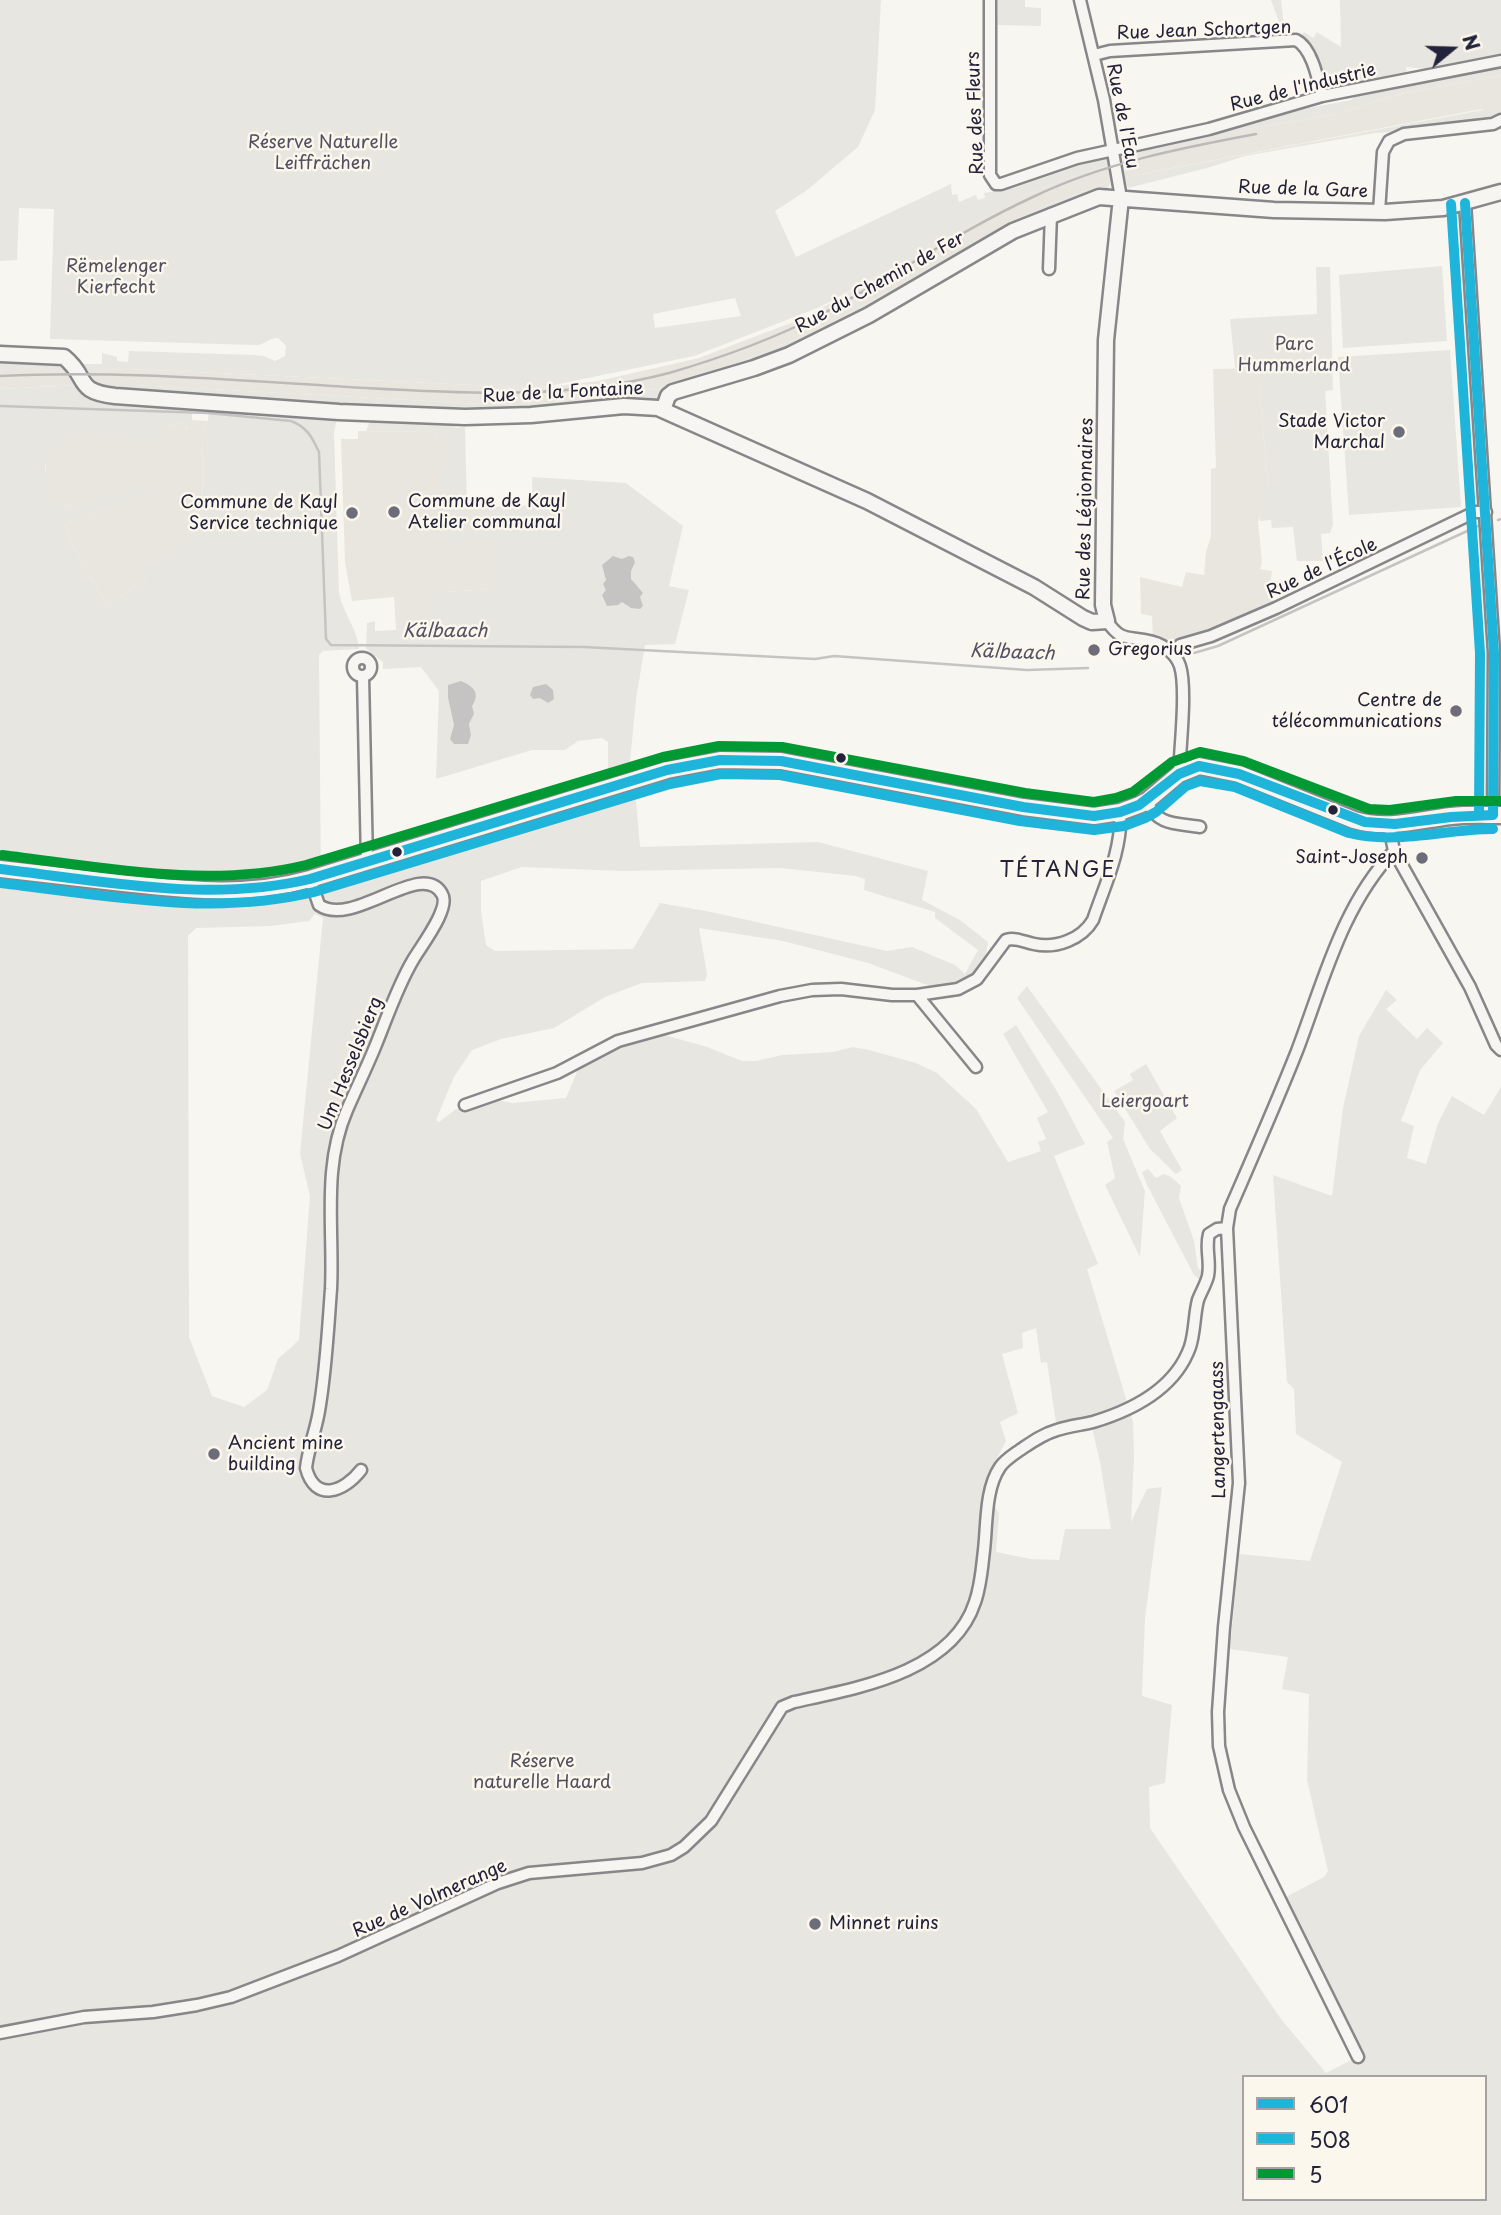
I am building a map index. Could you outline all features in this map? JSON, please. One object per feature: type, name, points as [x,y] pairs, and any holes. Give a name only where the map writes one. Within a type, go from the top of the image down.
[{"type":"main road","points":[[1379,212],[1443,208],[1501,192]]},
{"type":"main road","name":"Rue du Chemin de Fer","points":[[663,410],[668,396],[673,392],[754,368],[812,344],[869,315],[999,239],[1051,214],[1099,197],[1121,198]]},
{"type":"main road","name":"Rue de la Gare","points":[[1121,198],[1274,210],[1379,212]]},
{"type":"main road","name":"Rue des Légionnaires","points":[[1107,621],[1102,605],[1107,340],[1121,198]]},
{"type":"main road","name":"Rue de la Fontaine","points":[[0,354],[64,357],[72,363],[88,389],[96,394],[115,396],[339,412],[465,417],[531,415],[624,405],[663,410],[867,501],[1022,581],[1083,618],[1092,622],[1107,621]]},
{"type":"main road","points":[[0,869],[198,891],[238,892],[310,879],[667,771],[720,760],[760,759],[802,764],[1077,815],[1120,812],[1147,801],[1178,774],[1199,766],[1239,774],[1371,825],[1389,826],[1455,816],[1497,815]]},
{"type":"street","name":"Rue des Fleurs","points":[[990,0],[992,181],[1001,184],[1114,149]]},
{"type":"street","name":"Rue de l'Eau","points":[[1080,0],[1114,149],[1121,198]]},
{"type":"street","name":"Rue Jean Schortgen","points":[[1094,55],[1110,51],[1296,40],[1306,50],[1322,96]]},
{"type":"street","name":"Rue de l'Industrie","points":[[1114,149],[1209,129],[1322,96],[1501,61]]},
{"type":"street","name":"Rue de la Gare","points":[[1379,212],[1382,152],[1389,141],[1404,134],[1493,124],[1501,120]]},
{"type":"street","points":[[1465,203],[1495,683],[1492,748],[1495,759],[1497,815]]},
{"type":"street","points":[[1049,269],[1051,214]]},
{"type":"street","name":"Rue de l'École","points":[[1174,654],[1180,645],[1210,636],[1265,613],[1475,512],[1486,512]]},
{"type":"street","name":"Rue des Légionnaires","points":[[1107,621],[1120,636],[1153,641],[1174,654]]},
{"type":"street","points":[[1174,654],[1180,666],[1182,687],[1178,774]]},
{"type":"street","points":[[363,676],[368,862]]},
{"type":"street","points":[[1147,801],[1152,814],[1159,819],[1200,827]]},
{"type":"street","points":[[465,1105],[557,1073],[618,1041],[780,996],[812,990],[841,989],[918,995],[958,989],[977,979],[1006,940],[1012,938],[1035,944],[1057,945],[1089,927],[1111,866],[1120,812]]},
{"type":"street","points":[[1389,826],[1394,851],[1470,986],[1496,1045],[1501,1050]]},
{"type":"street","name":"Langertengaass","points":[[1358,2057],[1244,1827],[1229,1790],[1219,1746],[1218,1685],[1239,1483],[1227,1228],[1230,1209],[1355,904],[1380,865],[1394,851]]},
{"type":"street","name":"Um Hesselsbierg","points":[[310,879],[320,905],[330,910],[354,908],[412,885],[436,887],[445,900],[440,915],[400,985],[335,1141],[331,1172],[331,1287],[320,1408],[306,1468],[316,1486],[335,1491],[352,1481],[361,1470]]},
{"type":"street","points":[[918,995],[976,1067]]},
{"type":"street","name":"Rue de Volmerange","points":[[0,2033],[84,2017],[197,2006],[231,1997],[338,1956],[498,1883],[529,1873],[642,1863],[684,1847],[711,1821],[782,1707],[876,1683],[930,1658],[962,1628],[975,1604],[982,1577],[990,1500],[994,1478],[1001,1465],[1036,1439],[1141,1403],[1175,1375],[1191,1346],[1198,1301],[1208,1276],[1209,1234],[1216,1229],[1227,1228]]},
{"type":"shaded area","points":[[1501,75],[1501,120],[1482,109],[1125,177],[1123,161],[1175,146],[1247,129],[1331,115],[1400,94]]},
{"type":"shaded area","points":[[1110,165],[1111,181],[1040,208],[820,329],[732,365],[658,388],[570,401],[501,405],[135,385],[0,389],[0,371],[130,369],[540,388],[598,381],[699,358],[806,317],[965,225],[1019,198],[1059,181]]},
{"type":"shaded area","points":[[1258,368],[1268,486],[1258,522],[1262,563],[1260,569],[1272,571],[1268,598],[1276,600],[1276,613],[1192,647],[1180,666],[1153,641],[1152,616],[1141,614],[1140,577],[1182,587],[1186,572],[1204,575],[1211,536],[1211,469],[1216,468],[1213,369]]},
{"type":"shaded area","points":[[191,420],[208,421],[203,431],[202,532],[142,569],[147,579],[107,605],[73,546],[64,524],[157,492],[155,484],[65,507],[52,498],[46,483],[45,438],[166,427],[185,422],[187,430]]},
{"type":"shaded area","points":[[358,431],[434,432],[438,439],[461,540],[495,538],[496,589],[442,592],[432,586],[432,628],[396,630],[394,597],[352,601],[345,562],[341,439],[358,439]]},
{"type":"shaded area","points":[[613,556],[622,559],[633,557],[635,562],[631,579],[643,593],[640,597],[643,606],[640,609],[631,608],[622,602],[607,606],[602,595],[606,590],[603,584],[606,580],[602,565]]},
{"type":"shaded area","points":[[461,681],[472,688],[476,697],[472,706],[474,714],[469,724],[471,735],[468,744],[454,744],[450,739],[454,725],[448,685]]},
{"type":"shaded area","points":[[546,684],[553,690],[554,699],[548,703],[540,698],[533,699],[530,695],[533,687]]},
{"type":"green space","name":"Réserve Naturelle Leiffrächen","points":[[0,0],[881,0],[875,110],[858,147],[806,191],[775,211],[796,257],[951,184],[952,195],[957,194],[959,202],[976,195],[978,200],[985,198],[984,193],[1014,188],[1105,156],[1110,160],[1123,157],[1125,149],[1292,108],[1293,111],[1351,100],[1359,93],[1501,65],[1501,75],[1400,94],[1331,115],[1247,129],[1123,161],[1123,158],[1110,161],[1110,165],[1059,181],[1019,198],[820,307],[694,356],[540,388],[130,369],[83,371],[78,364],[102,364],[102,353],[117,357],[117,361],[128,362],[129,351],[255,355],[275,361],[285,356],[286,346],[278,338],[256,345],[50,339],[54,209],[19,208],[17,260],[0,261]],"holes":[[[735,298],[741,316],[655,328],[653,314]]]},
{"type":"green space","points":[[998,0],[1025,0],[1025,7],[1041,8],[1041,26],[997,25]]},
{"type":"green space","points":[[1271,0],[1281,0],[1284,26],[1290,26],[1291,33],[1283,33]]},
{"type":"green space","points":[[1340,0],[1501,0],[1501,56],[1433,70],[1406,67],[1407,73],[1321,90],[1300,37],[1304,32],[1313,38],[1317,32],[1341,47]]},
{"type":"green space","points":[[1498,107],[1499,120],[1431,130],[1375,133],[1245,156],[1128,188],[1125,177]]},
{"type":"green space","points":[[1111,181],[1107,191],[778,356],[666,390],[657,400],[615,401],[505,412],[318,404],[99,389],[92,385],[135,385],[501,405],[570,401],[658,388],[732,365],[820,329],[1040,208]]},
{"type":"green space","points":[[1442,266],[1447,341],[1343,348],[1339,275]]},
{"type":"green space","name":"Parc Hummerland","points":[[1316,267],[1330,267],[1333,390],[1325,391],[1333,525],[1330,533],[1321,534],[1323,561],[1297,561],[1293,527],[1272,528],[1271,520],[1260,521],[1257,497],[1268,486],[1258,368],[1235,368],[1230,319],[1317,314]]},
{"type":"green space","name":"Stade Victor Marchal","points":[[1450,350],[1461,507],[1349,515],[1338,357]]},
{"type":"green space","points":[[0,361],[49,362],[68,367],[70,371],[0,371]]},
{"type":"green space","name":"Réserve naturelle Haard","points":[[79,385],[90,398],[192,407],[192,425],[188,431],[185,422],[166,427],[168,436],[149,441],[77,436],[56,449],[45,463],[49,488],[65,507],[155,483],[158,492],[64,524],[73,546],[107,605],[147,579],[141,569],[202,532],[203,431],[208,421],[209,409],[337,418],[334,433],[339,593],[359,649],[323,651],[319,655],[321,886],[635,790],[640,847],[818,842],[928,871],[922,900],[960,920],[988,942],[986,954],[974,975],[960,982],[930,986],[868,963],[783,941],[699,928],[707,974],[705,981],[642,983],[605,997],[554,1028],[501,1039],[472,1050],[454,1077],[436,1120],[439,1122],[455,1110],[482,1097],[512,1103],[566,1098],[582,1060],[651,1031],[707,1047],[742,1061],[833,1052],[853,1047],[916,1063],[937,1073],[976,1109],[1008,1162],[1041,1151],[1038,1142],[1046,1139],[1037,1118],[1048,1112],[1003,1034],[1016,1025],[1058,1093],[1085,1144],[1054,1156],[1098,1264],[1087,1269],[1133,1422],[1131,1522],[1147,1489],[1162,1487],[1145,1618],[1142,1696],[1172,1705],[1165,1783],[1149,1787],[1150,1828],[1281,2019],[1326,2073],[1357,2057],[1280,1900],[1324,1877],[1328,1871],[1307,1780],[1309,1694],[1282,1689],[1288,1657],[1230,1649],[1239,1554],[1310,1561],[1342,1462],[1296,1434],[1294,1389],[1287,1382],[1273,1175],[1332,1196],[1343,1108],[1359,1036],[1386,990],[1397,1000],[1386,1009],[1417,1039],[1427,1028],[1443,1043],[1420,1070],[1401,1121],[1414,1126],[1407,1158],[1426,1164],[1438,1123],[1452,1096],[1484,1115],[1501,1087],[1501,2215],[0,2215],[0,389]],"holes":[[[522,867],[622,871],[780,868],[856,876],[865,879],[864,890],[935,912],[935,918],[978,950],[965,974],[955,965],[912,947],[887,951],[660,903],[633,949],[495,951],[486,945],[481,911],[481,881]],[[315,914],[323,918],[300,1154],[310,1196],[299,1340],[278,1359],[267,1390],[244,1407],[212,1396],[189,1337],[188,936],[196,928],[270,926],[309,921]],[[1036,1328],[1041,1363],[1047,1362],[1057,1430],[1091,1423],[1111,1529],[1065,1529],[1059,1560],[1031,1559],[996,1552],[999,1513],[993,1503],[989,1485],[1006,1441],[1000,1422],[1018,1413],[1002,1354],[1023,1348],[1022,1333]]]},
{"type":"green space","points":[[1219,407],[1241,407],[1241,446],[1218,445]]},
{"type":"green space","points":[[379,417],[457,422],[455,428],[465,427],[467,508],[533,505],[532,477],[626,483],[683,526],[669,586],[689,590],[675,644],[645,645],[636,699],[629,772],[623,770],[611,773],[608,779],[608,742],[602,738],[578,741],[565,750],[532,750],[436,779],[439,691],[421,667],[383,669],[383,662],[366,649],[367,623],[375,621],[375,631],[432,628],[431,586],[442,586],[442,592],[495,589],[495,539],[461,540],[457,545],[441,545],[438,439],[434,432],[366,431],[370,421]],"holes":[[[448,698],[474,714],[469,724],[471,735],[455,744],[451,739],[454,725]]]},
{"type":"green space","points":[[1027,986],[1125,1122],[1123,1139],[1145,1191],[1140,1257],[1105,1185],[1115,1178],[1107,1142],[1113,1138],[1017,998]]},
{"type":"green space","name":"Leiergoart","points":[[1146,1064],[1177,1118],[1160,1131],[1182,1170],[1176,1174],[1150,1149],[1114,1091],[1133,1080],[1130,1074]]},
{"type":"green space","points":[[1148,1169],[1156,1178],[1164,1174],[1181,1186],[1179,1198],[1194,1241],[1198,1268],[1208,1276],[1205,1284],[1194,1275],[1147,1185],[1142,1172]]},
{"type":"waterway","name":"Kälbaach","points":[[0,406],[208,413],[291,421],[301,426],[319,452],[326,639],[331,645],[584,647],[815,659],[834,656],[1027,670],[1088,668]]},
{"type":"waterway","name":"Kälbaach","points":[[1194,653],[1218,646],[1478,526]]},
{"type":"railway","points":[[0,376],[130,375],[469,393],[549,391],[629,382],[669,373],[766,340],[849,299],[981,223],[1061,184],[1143,158],[1256,134]]},
{"type":"transit line","name":"601","points":[[1465,203],[1494,653],[1493,815]]},
{"type":"transit line","name":"508","points":[[1451,204],[1480,653],[1479,815]]},
{"type":"transit line","name":"5","points":[[2,855],[154,874],[193,876],[269,872],[306,865],[663,757],[719,746],[782,747],[1025,793],[1094,802],[1133,792],[1172,762],[1200,752],[1243,761],[1369,809],[1390,810],[1456,801],[1501,801]]},
{"type":"transit line","name":"601","points":[[0,869],[155,888],[194,890],[272,886],[310,879],[667,770],[720,760],[781,761],[1023,807],[1094,816],[1120,812],[1139,805],[1179,774],[1199,766],[1239,774],[1365,822],[1395,824],[1493,815]]},
{"type":"transit line","name":"508","points":[[0,883],[157,901],[236,903],[275,899],[314,892],[670,784],[721,774],[780,775],[1020,821],[1094,830],[1124,826],[1145,818],[1186,786],[1200,781],[1235,787],[1349,833],[1367,836],[1403,837],[1493,829]]},
{"type":"place","name":"Stade Victor Marchal","points":[[1399,432]]},
{"type":"place","name":"Commune de Kayl Atelier communal","points":[[394,512]]},
{"type":"place","name":"Commune de Kayl Service technique","points":[[352,513]]},
{"type":"place","name":"Gregorius","points":[[1094,650]]},
{"type":"place","name":"Centre de télécommunications","points":[[1456,711]]},
{"type":"place","name":"Saint-Joseph","points":[[1422,858]]},
{"type":"place","name":"Ancient mine building","points":[[214,1454]]},
{"type":"place","name":"Minnet ruins","points":[[815,1924]]},
{"type":"district","name":"TÉTANGE","points":[[1058,871]]},
{"type":"park label","name":"Rëmelenger Kierfecht","points":[[116,277]]}]
